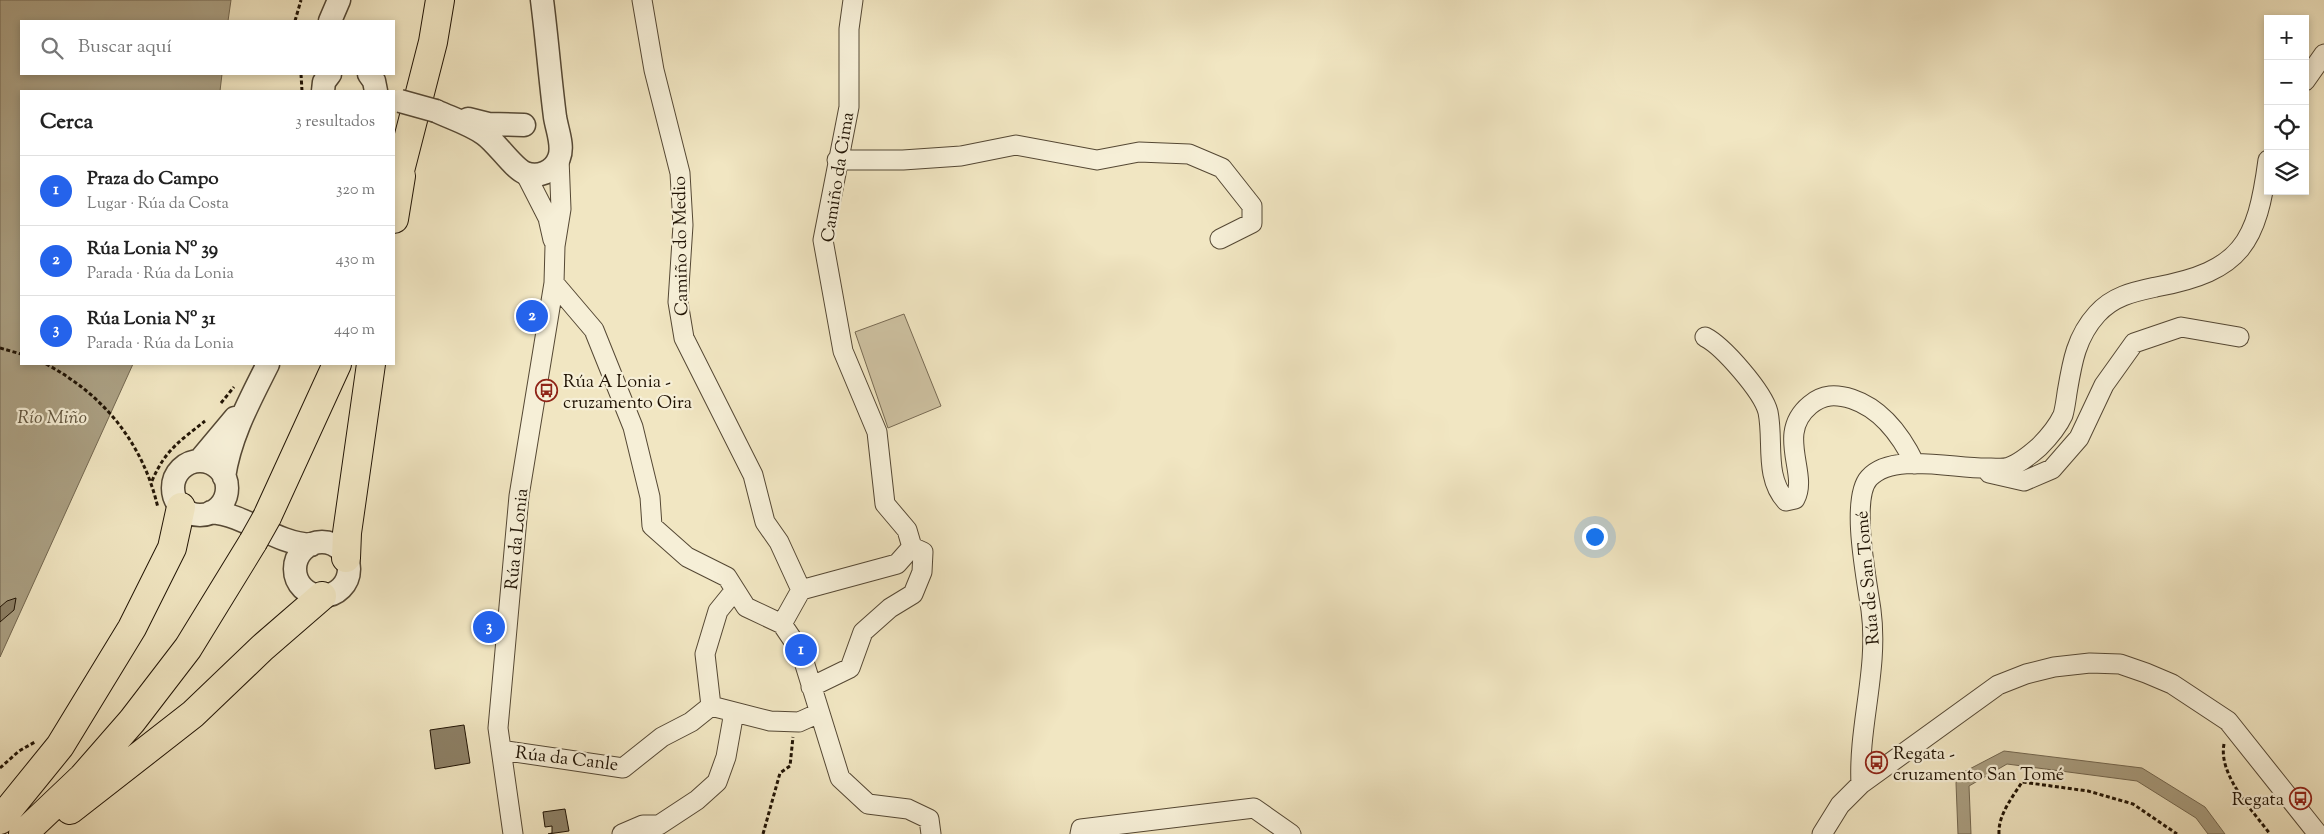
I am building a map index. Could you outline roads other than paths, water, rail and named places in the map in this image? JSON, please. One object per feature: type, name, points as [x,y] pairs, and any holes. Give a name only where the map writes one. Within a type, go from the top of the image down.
[{"type":"highway","points":[[395,190],[433,42],[440,0]]},
{"type":"highway","points":[[395,212],[402,165]]},
{"type":"highway","points":[[23,834],[84,777],[132,721],[188,648],[307,433],[336,365]]},
{"type":"highway","points":[[346,558],[347,533],[371,365]]},
{"type":"highway","points":[[0,820],[60,746],[132,628],[172,548],[181,507]]},
{"type":"highway","points":[[40,834],[193,714],[262,648],[322,596]]},
{"type":"street","points":[[330,20],[340,0]]},
{"type":"street","points":[[340,0],[340,20]]},
{"type":"street","points":[[395,95],[436,111],[482,133],[518,167],[542,174],[555,165],[559,148],[542,0]]},
{"type":"street","name":"Camiño do Medio","points":[[642,0],[654,70],[680,173],[683,225],[678,302],[684,338],[753,475],[765,522],[779,542],[801,590]]},
{"type":"street","name":"Camiño da Cima","points":[[811,687],[850,668],[863,632],[890,608],[913,594],[922,572],[923,552],[912,547],[907,530],[885,504],[877,432],[844,351],[823,240],[837,160],[849,107],[850,29],[853,0]]},
{"type":"street","points":[[2309,76],[2324,54]]},
{"type":"street","points":[[518,167],[509,152],[512,136],[529,124],[545,101],[550,74]]},
{"type":"street","points":[[436,111],[488,124],[529,124],[549,127],[559,148]]},
{"type":"street","points":[[837,160],[903,160],[961,156],[1016,145],[1097,160],[1139,152],[1189,154],[1222,168],[1252,206],[1252,223],[1220,239]]},
{"type":"street","name":"Rúa da Lonia","points":[[513,834],[498,728],[519,496],[554,283],[555,246],[562,209],[559,148]]},
{"type":"street","name":"Rúa da Lonia","points":[[518,167],[548,218],[555,246]]},
{"type":"street","name":"Rúa de San Tomé","points":[[1862,784],[1860,757],[1872,669],[1874,629],[1859,518],[1862,492],[1869,477],[1886,467],[1905,463],[1972,469],[2009,467],[2032,453],[2054,432],[2063,414],[2074,352],[2085,327],[2103,307],[2126,293],[2185,282],[2217,269],[2238,254],[2253,228],[2264,187]]},
{"type":"street","points":[[554,283],[594,330],[632,427],[650,497],[652,526],[687,557],[727,577],[746,607],[782,624],[801,652],[840,778],[868,804],[908,809],[929,819],[931,834]]},
{"type":"street","points":[[1972,469],[2024,482],[2052,469],[2079,438],[2104,385],[2134,343],[2181,327],[2239,337]]},
{"type":"street","points":[[1705,336],[1713,341],[1751,380],[1768,410],[1772,466],[1778,489],[1786,501],[1796,499],[1798,494],[1799,486],[1793,445],[1794,430],[1798,419],[1805,409],[1816,400],[1827,396],[1839,395],[1857,401],[1879,414],[1903,440],[1914,464]]},
{"type":"street","points":[[199,461],[245,389],[267,365]]},
{"type":"street","points":[[210,512],[222,502],[228,454],[245,389]]},
{"type":"street","points":[[255,527],[214,465],[199,461],[190,463],[176,474],[173,492],[181,507],[195,514],[210,512],[230,514],[255,527],[284,541],[311,545],[327,543],[342,551],[348,566],[344,583],[331,594],[322,596],[306,591],[300,585],[292,556],[284,541]]},
{"type":"street","points":[[295,570],[299,555],[311,545]]},
{"type":"street","points":[[782,624],[801,590],[897,564],[912,547]]},
{"type":"street","points":[[735,590],[718,611],[705,654],[711,706],[770,721],[799,722],[819,713]]},
{"type":"street","points":[[1822,834],[1840,805],[1862,784],[1998,684],[2026,674],[2090,663],[2120,664],[2172,684],[2228,721],[2318,834]]},
{"type":"street","name":"Rúa da Canle","points":[[501,750],[623,768],[662,737],[691,722],[711,706]]},
{"type":"street","points":[[622,834],[643,825],[659,825],[697,800],[716,782],[726,757],[734,712]]},
{"type":"street","points":[[1080,834],[1081,829],[1254,808],[1291,834]]},
{"type":"water","name":"Río Miño","points":[[0,0],[231,0],[228,20],[20,20],[20,75],[222,75],[220,90],[20,90],[20,365],[133,365],[0,657]]},
{"type":"water","points":[[2004,751],[2142,768],[2205,807],[2225,834],[2208,834],[2196,818],[2137,781],[2007,764],[1969,786],[1971,834],[1958,834],[1956,783],[1958,775]]},
{"type":"place","name":"Rúa Lonia Nº 39","points":[[532,316]]},
{"type":"place","name":"Rúa A Lonia - cruzamento Oira","points":[[547,391]]},
{"type":"place","name":"Rúa Lonia Nº 31","points":[[489,627]]},
{"type":"place","name":"Praza do Campo","points":[[801,650]]},
{"type":"place","name":"Regata - cruzamento San Tomé","points":[[1877,763]]},
{"type":"place","name":"Regata","points":[[2300,799]]}]
